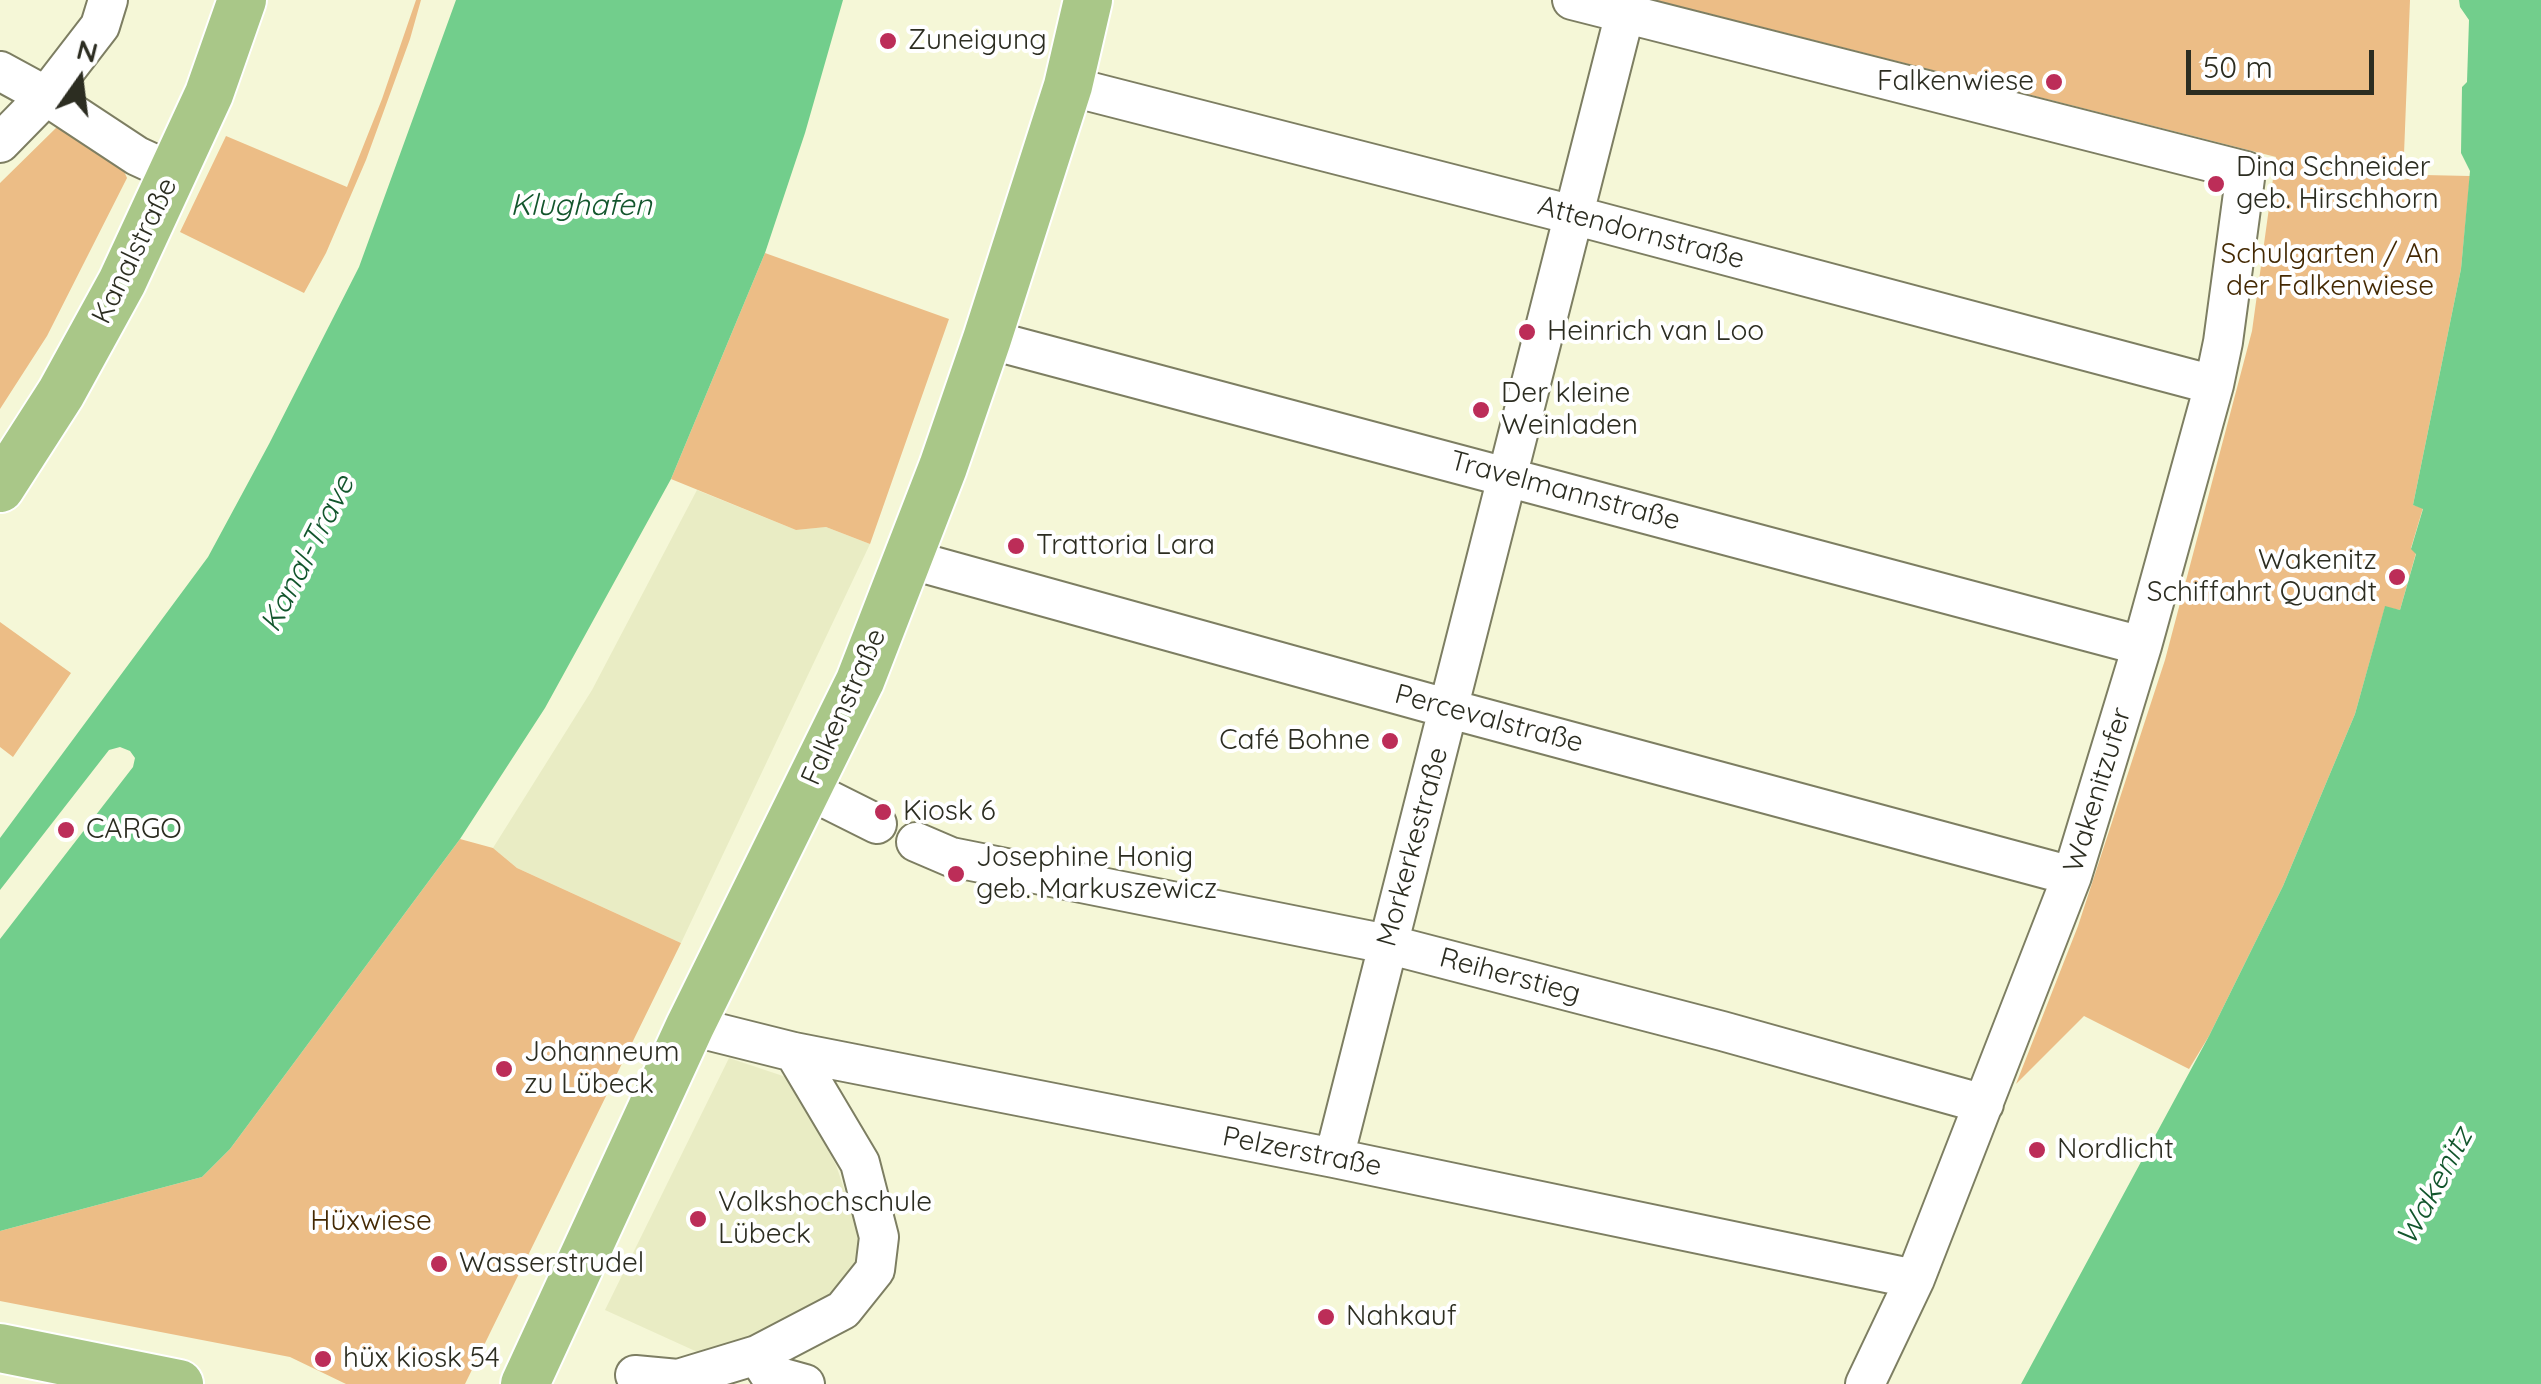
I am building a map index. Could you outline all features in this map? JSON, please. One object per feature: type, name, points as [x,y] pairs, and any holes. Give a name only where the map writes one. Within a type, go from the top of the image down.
[{"type":"main road","name":"Kanalstraße","points":[[0,488],[61,393],[122,282],[209,94],[242,0]]},
{"type":"main road","name":"Falkenstraße","points":[[525,1384],[690,1026],[860,681],[988,340],[1068,86],[1088,0]]},
{"type":"main road","points":[[0,1348],[179,1384]]},
{"type":"street","points":[[0,143],[46,96],[100,26],[108,0]]},
{"type":"street","points":[[1572,0],[1625,13]]},
{"type":"street","name":"Wakenitzufer","points":[[1625,13],[2246,171],[2224,342],[2214,385],[2142,646],[2072,876],[1915,1279],[1865,1384]]},
{"type":"street","name":"Morkerkestraße","points":[[1334,1158],[1625,13]]},
{"type":"street","points":[[0,71],[46,96],[137,156],[174,173]]},
{"type":"street","name":"Attendornstraße","points":[[1068,86],[2214,385]]},
{"type":"street","name":"Travelmannstraße","points":[[988,340],[2142,646]]},
{"type":"street","name":"Percevalstraße","points":[[908,559],[2072,876]]},
{"type":"street","points":[[807,789],[877,824]]},
{"type":"street","name":"Reiherstieg","points":[[916,842],[951,857],[1387,944],[1984,1104]]},
{"type":"street","name":"Pelzerstraße","points":[[690,1026],[794,1052],[1334,1158],[1915,1279]]},
{"type":"street","points":[[635,1375],[678,1379],[757,1355],[843,1310],[875,1270],[878,1237],[860,1163],[794,1052]]},
{"type":"street","points":[[757,1355],[769,1374],[804,1384]]},
{"type":"shaded area","points":[[697,490],[796,530],[826,527],[870,544],[681,943],[517,868],[493,848],[592,690]]},
{"type":"shaded area","points":[[729,1058],[789,1078],[836,1165],[863,1245],[861,1258],[831,1298],[704,1355],[605,1310]]},
{"type":"green space","points":[[416,0],[421,0],[410,39],[366,160],[326,253],[304,293],[180,232],[226,136],[347,187]]},
{"type":"green space","name":"Schulgarten / An der Falkenwiese","points":[[1655,0],[2410,0],[2403,180],[2424,175],[2470,176],[2461,269],[2413,505],[2423,508],[2411,548],[2416,553],[2400,610],[2385,607],[2355,714],[2283,886],[2189,1069],[2084,1016],[2016,1084],[2078,926],[2165,660],[2252,331],[2276,157]]},
{"type":"green space","points":[[57,127],[123,169],[127,178],[47,336],[0,409],[0,183]]},
{"type":"green space","points":[[765,253],[949,319],[870,544],[826,527],[796,530],[671,479]]},
{"type":"green space","points":[[0,622],[71,673],[13,757],[0,747]]},
{"type":"green space","name":"Hüxwiese","points":[[460,839],[493,848],[517,868],[681,943],[465,1384],[346,1384],[290,1357],[0,1301],[0,1231],[202,1177],[230,1149]]},
{"type":"water","name":"Klughafen","points":[[456,0],[843,0],[765,253],[671,479],[545,708],[460,839],[230,1149],[202,1177],[0,1231],[0,939],[133,767],[135,758],[120,747],[109,750],[0,890],[0,838],[208,557],[359,267]]},
{"type":"water","name":"Wakenitz","points":[[2459,0],[2541,0],[2541,1384],[2021,1384],[2209,1036],[2283,886],[2355,714],[2385,606],[2400,610],[2416,554],[2411,549],[2423,509],[2413,505],[2461,269],[2470,171],[2461,153],[2469,20]]},
{"type":"place","name":"Zuneigung","points":[[888,41]]},
{"type":"place","name":"Falkenwiese","points":[[2054,82]]},
{"type":"place","name":"Dina Schneider geb. Hirschhorn","points":[[2216,184]]},
{"type":"place","name":"Heinrich van Loo","points":[[1527,332]]},
{"type":"place","name":"Der kleine Weinladen","points":[[1481,410]]},
{"type":"place","name":"Trattoria Lara","points":[[1016,546]]},
{"type":"place","name":"Wakenitz Schiffahrt Quandt","points":[[2397,577]]},
{"type":"place","name":"Café Bohne","points":[[1390,741]]},
{"type":"place","name":"Kiosk 6","points":[[883,812]]},
{"type":"place","name":"CARGO","points":[[66,830]]},
{"type":"place","name":"Josephine Honig geb. Markuszewicz","points":[[956,874]]},
{"type":"place","name":"Johanneum zu Lübeck","points":[[504,1069]]},
{"type":"place","name":"Nordlicht","points":[[2037,1150]]},
{"type":"place","name":"Volkshochschule Lübeck","points":[[698,1219]]},
{"type":"place","name":"Wasserstrudel","points":[[439,1264]]},
{"type":"place","name":"Nahkauf","points":[[1326,1317]]},
{"type":"place","name":"hüx kiosk 54","points":[[323,1359]]},
{"type":"water label","name":"Kanal-Trave","points":[[308,554]]}]
